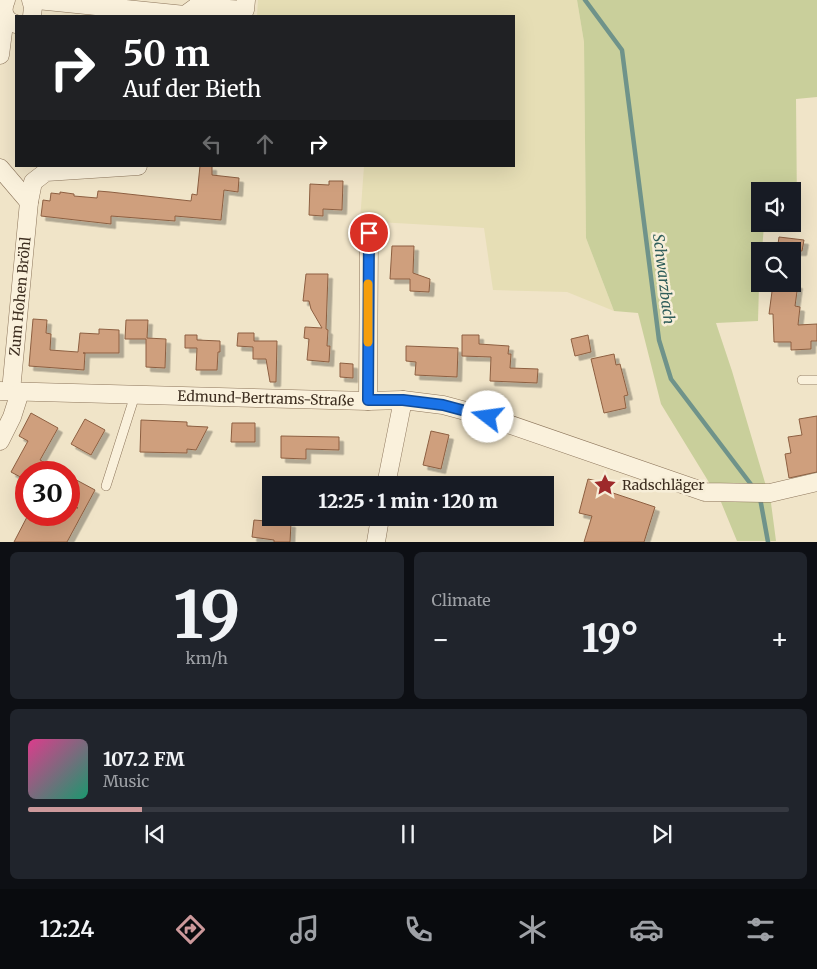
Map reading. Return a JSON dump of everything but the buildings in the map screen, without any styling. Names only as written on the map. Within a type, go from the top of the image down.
[{"type":"street","points":[[30,0],[34,7],[32,15]]},
{"type":"street","points":[[37,0],[176,15]]},
{"type":"street","points":[[186,15],[196,7],[245,10],[246,0]]},
{"type":"street","points":[[0,55],[6,20]]},
{"type":"street","name":"Zum Hohen Bröhl","points":[[0,441],[12,416],[10,391],[29,202],[33,182],[46,172],[123,167]]},
{"type":"street","points":[[0,168],[29,202]]},
{"type":"street","points":[[368,400],[369,233]]},
{"type":"street","name":"Edmund-Bertrams-Straße","points":[[10,391],[403,400],[443,405],[488,417],[705,492],[770,493],[817,482]]},
{"type":"street","points":[[388,476],[403,400]]},
{"type":"street","points":[[376,542],[379,526]]},
{"type":"lane","points":[[802,380],[817,380]]},
{"type":"lane","points":[[106,486],[135,395]]},
{"type":"shaded area","points":[[258,0],[577,0],[584,42],[586,238],[614,311],[567,292],[493,290],[484,228],[360,221],[364,167],[515,167],[515,15],[257,15]]},
{"type":"green space","points":[[577,0],[817,0],[817,97],[796,99],[797,182],[751,182],[751,232],[763,232],[763,242],[751,242],[751,292],[759,292],[758,321],[716,323],[771,503],[776,541],[737,541],[721,502],[661,404],[638,313],[614,311],[586,238],[584,42]]},
{"type":"waterway","name":"Schwarzbach","points":[[585,0],[622,50],[659,340],[671,379],[753,487]]},
{"type":"waterway","name":"Schwarzbach","points":[[760,498],[768,542]]},
{"type":"slow traffic","points":[[368,284],[368,342]]},
{"type":"place","name":"Radschläger","points":[[605,485]]},
{"type":"route","points":[[369,233],[368,400],[403,400],[443,405],[488,417]]}]
